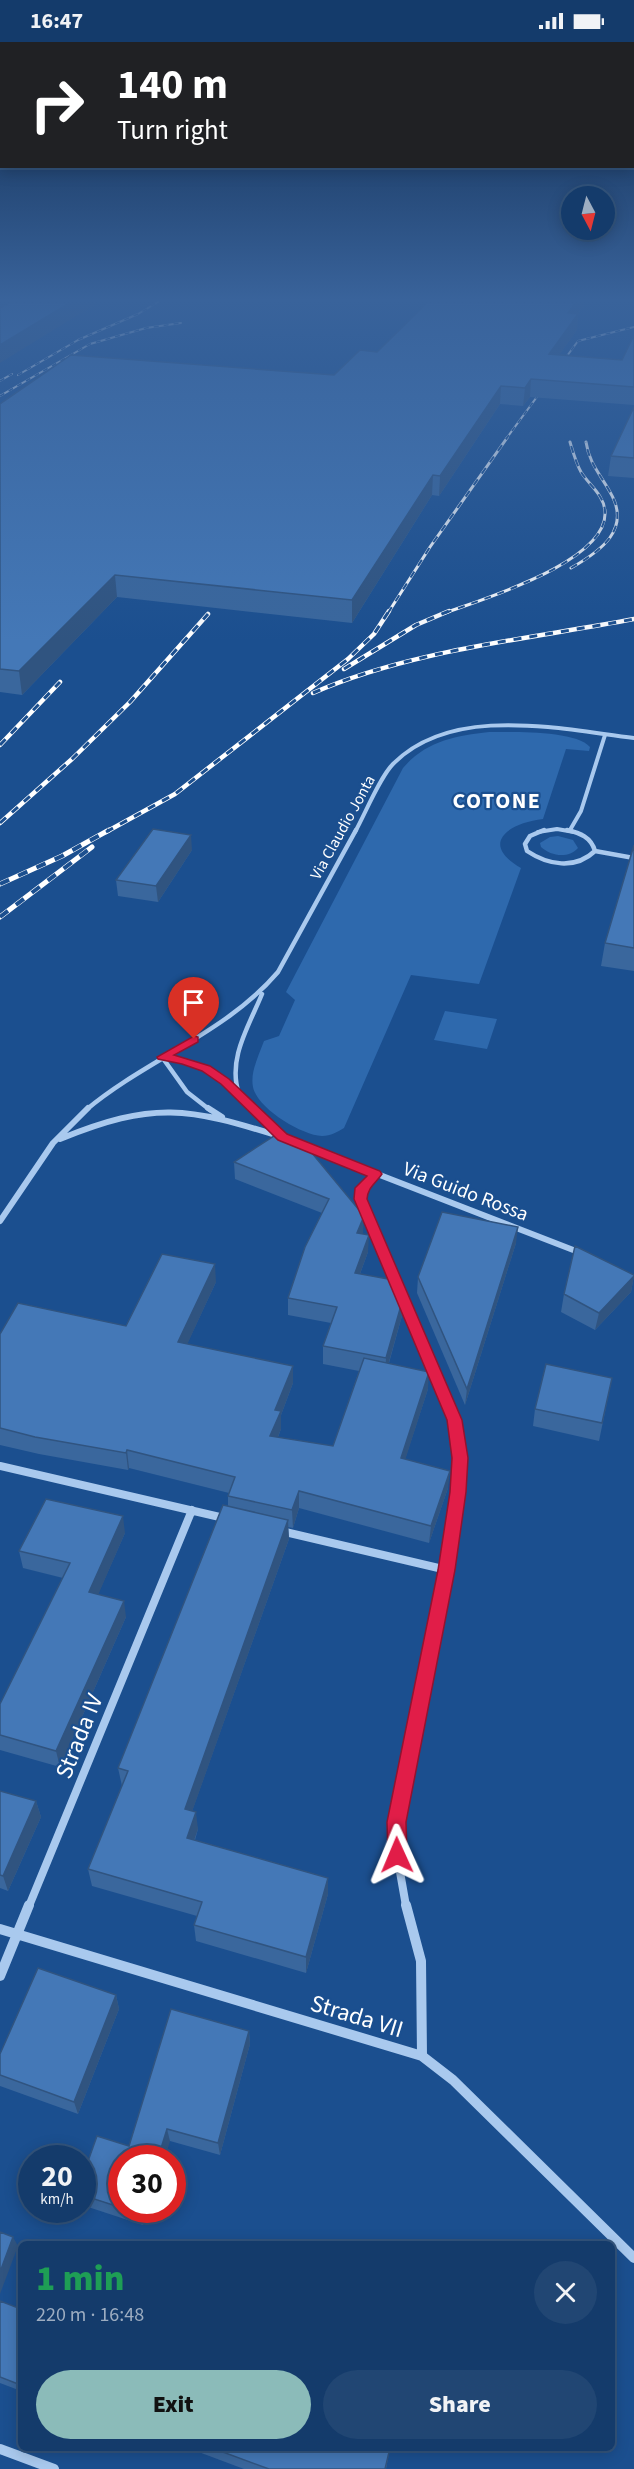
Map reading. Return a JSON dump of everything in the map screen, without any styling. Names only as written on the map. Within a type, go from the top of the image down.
[{"type":"street","name":"Via Claudio Jonta","points":[[0,1221],[37,1163],[91,1106],[162,1057],[232,1016],[264,990],[278,972],[391,766],[400,755],[412,746],[438,735],[490,726],[536,728],[634,738]]},
{"type":"street","points":[[570,830],[581,811],[605,735]]},
{"type":"street","points":[[545,830],[570,830],[590,839],[594,845],[594,851],[590,857],[570,864],[544,861],[527,851],[525,844],[527,838],[534,833],[545,830]]},
{"type":"street","points":[[594,851],[634,858]]},
{"type":"street","points":[[240,1098],[234,1079],[235,1059],[264,990]]},
{"type":"street","name":"Via Guido Rossa","points":[[162,1057],[185,1061],[206,1069],[225,1082],[282,1137]]},
{"type":"street","name":"Via Guido Rossa","points":[[162,1057],[180,1086],[203,1106],[228,1120]]},
{"type":"street","name":"Via Guido Rossa","points":[[58,1139],[128,1116],[160,1111],[183,1112],[228,1120],[282,1137],[586,1256]]},
{"type":"street","points":[[375,1174],[362,1188],[361,1199],[455,1420],[460,1458],[458,1492],[447,1570],[397,1822],[397,1855],[405,1902],[421,1961],[422,2056]]},
{"type":"street","points":[[0,1466],[227,1519]]},
{"type":"street","name":"Strada IV","points":[[0,1976],[192,1510]]},
{"type":"street","points":[[273,1529],[447,1570]]},
{"type":"street","name":"Strada VII","points":[[0,1929],[422,2056],[453,2080],[634,2258]]},
{"type":"street","points":[[0,2449],[54,2469]]},
{"type":"shaded area","points":[[489,732],[558,735],[583,741],[590,747],[589,751],[566,749],[543,819],[519,825],[503,836],[500,843],[502,851],[508,859],[521,868],[479,984],[411,975],[344,1128],[331,1135],[322,1136],[292,1126],[263,1103],[256,1095],[252,1081],[255,1064],[264,1041],[279,1036],[295,1000],[286,992],[403,768],[421,752],[442,741]]},
{"type":"shaded area","points":[[558,836],[573,840],[578,848],[569,854],[559,855],[541,847],[540,843],[550,837]]},
{"type":"shaded area","points":[[445,1011],[497,1019],[487,1049],[434,1040]]},
{"type":"building","points":[[0,415],[481,415],[440,476],[433,475],[352,600],[115,575],[19,671],[0,669]]},
{"type":"building","points":[[630,415],[634,415],[634,458],[611,456]]},
{"type":"building","points":[[153,829],[191,835],[156,886],[116,880]]},
{"type":"building","points":[[634,845],[634,948],[605,943]]},
{"type":"building","points":[[280,1132],[302,1141],[364,1216],[357,1233],[369,1235],[355,1273],[399,1281],[404,1295],[386,1358],[323,1346],[337,1307],[288,1298],[305,1247],[329,1199],[234,1162]]},
{"type":"building","points":[[442,1212],[518,1227],[467,1389],[418,1277]]},
{"type":"building","points":[[575,1246],[634,1275],[599,1313],[564,1294]]},
{"type":"building","points":[[162,1254],[215,1264],[178,1342],[293,1366],[275,1410],[281,1411],[270,1436],[333,1446],[364,1358],[429,1372],[401,1458],[450,1471],[431,1526],[299,1491],[292,1510],[228,1496],[235,1477],[127,1450],[126,1453],[35,1437],[0,1428],[0,1334],[18,1303],[126,1326]]},
{"type":"building","points":[[546,1364],[612,1378],[602,1423],[535,1409]]},
{"type":"building","points":[[46,1499],[123,1516],[89,1592],[124,1601],[56,1751],[0,1735],[0,1704],[70,1563],[19,1551]]},
{"type":"building","points":[[223,1505],[288,1520],[185,1809],[196,1812],[187,1838],[328,1878],[306,1957],[194,1925],[202,1902],[88,1869],[128,1771],[118,1768]]},
{"type":"building","points":[[0,1791],[36,1801],[3,1876],[0,1875]]},
{"type":"building","points":[[38,1968],[116,1995],[74,2102],[0,2075],[0,2054]]},
{"type":"building","points":[[171,2009],[249,2031],[218,2143],[167,2129],[162,2145],[129,2145]]},
{"type":"building","points":[[97,2136],[126,2145],[108,2145],[108,2203],[96,2200],[96,2145],[94,2145]]},
{"type":"building","points":[[0,2232],[13,2237],[0,2272]]},
{"type":"building","points":[[0,2301],[18,2308],[18,2384],[0,2377]]},
{"type":"building","points":[[220,2451],[389,2451],[385,2469],[269,2469]]},
{"type":"railway","points":[[506,439],[523,415]]},
{"type":"railway","points":[[388,613],[430,547],[507,438]]},
{"type":"railway","points":[[445,613],[540,576],[566,562],[587,546],[601,529],[604,505],[581,472],[570,442]]},
{"type":"railway","points":[[571,568],[593,554],[610,538],[617,517],[616,505],[592,462],[586,442]]},
{"type":"railway","points":[[106,832],[175,794],[348,659],[374,634],[389,611]]},
{"type":"railway","points":[[344,669],[416,625],[449,611]]},
{"type":"railway","points":[[0,823],[72,759],[130,702],[208,614]]},
{"type":"railway","points":[[313,693],[351,678],[430,656],[634,619]]},
{"type":"railway","points":[[0,745],[60,682]]},
{"type":"railway","points":[[0,884],[62,856],[109,830]]},
{"type":"railway","points":[[0,917],[92,847]]},
{"type":"district","name":"COTONE","points":[[497,800]]},
{"type":"route","points":[[194,1039],[162,1057],[185,1061],[206,1069],[225,1082],[282,1137],[375,1174],[362,1188],[361,1199],[455,1420],[460,1458],[458,1492],[447,1570],[397,1822],[397,1855]]}]
